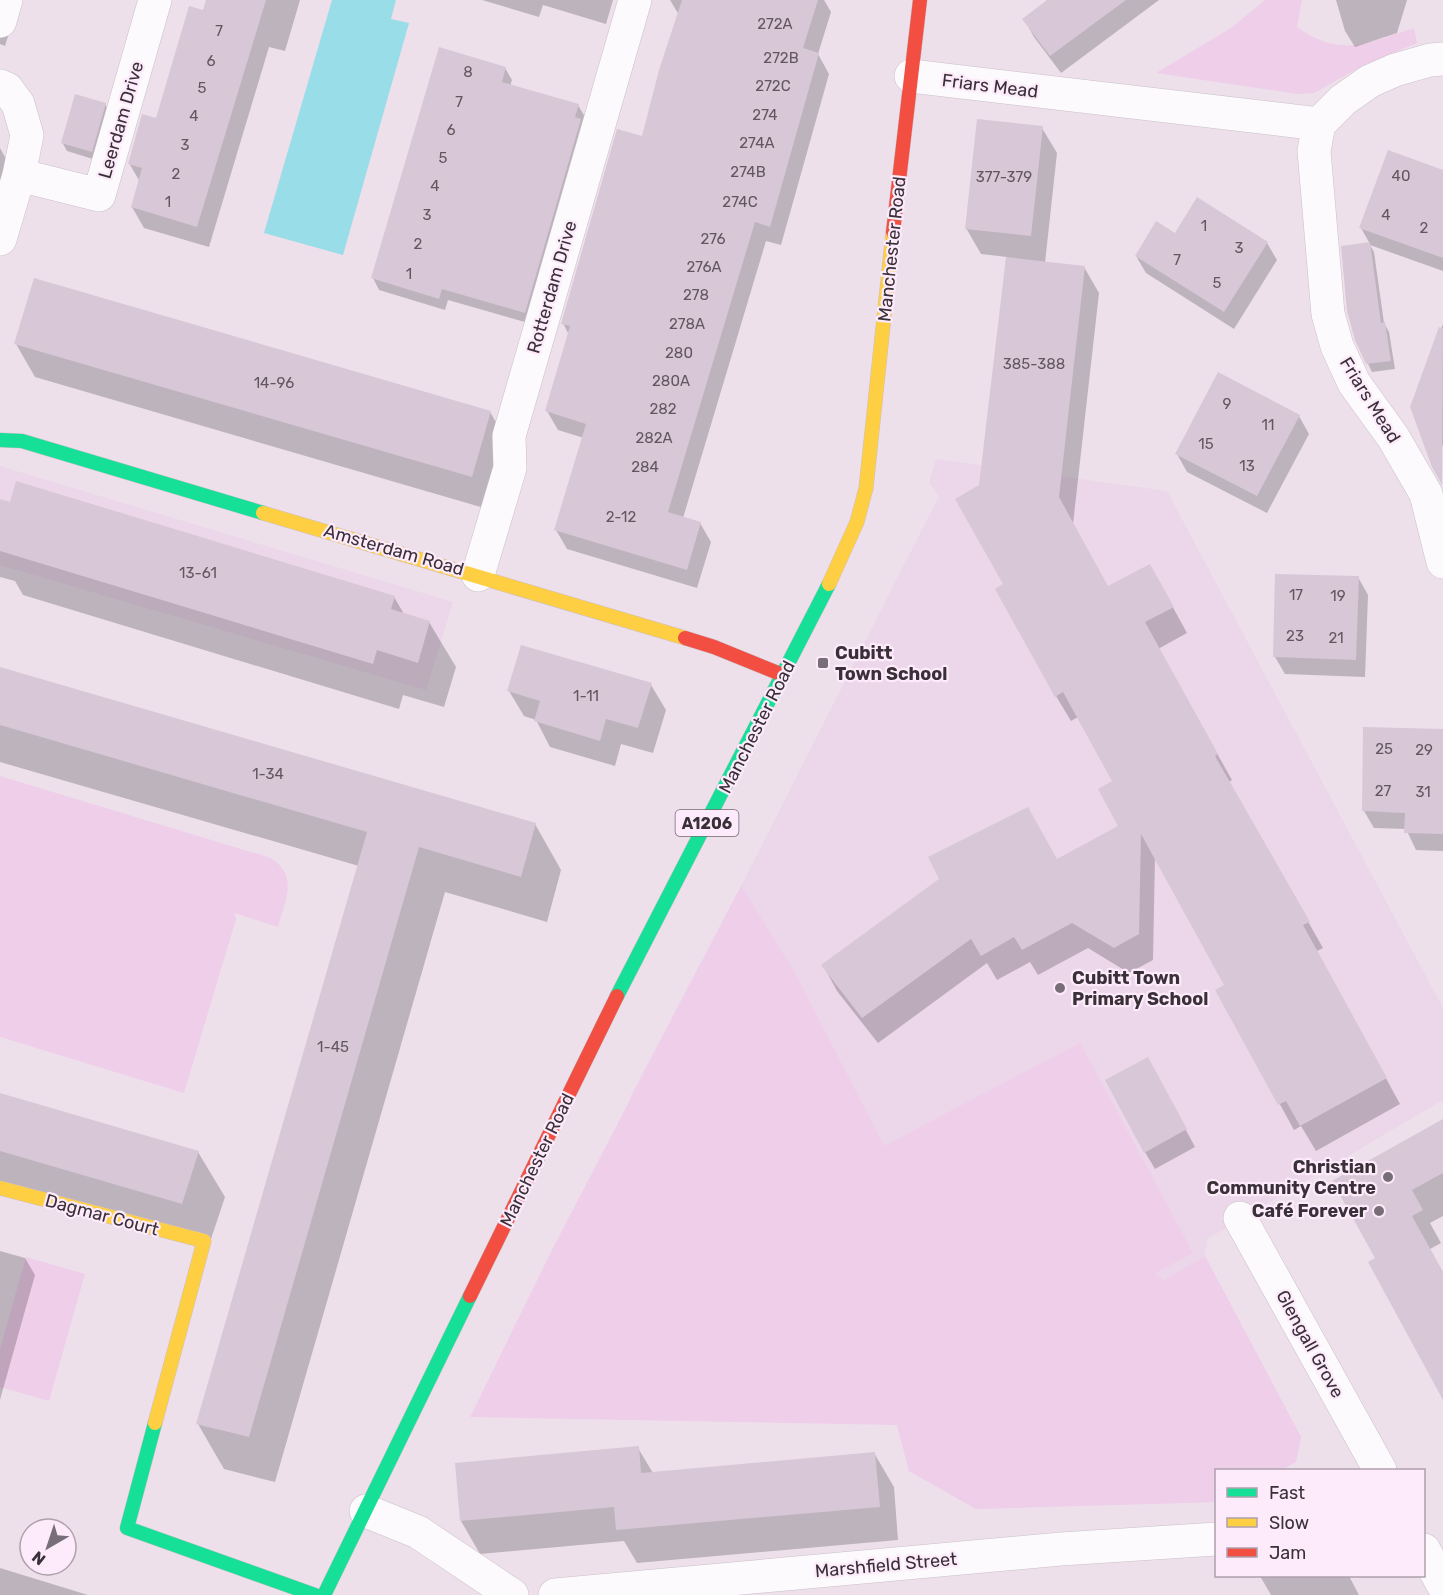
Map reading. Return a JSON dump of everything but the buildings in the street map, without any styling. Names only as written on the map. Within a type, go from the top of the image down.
[{"type":"main road","name":"Manchester Road","points":[[324,1595],[630,971],[841,561],[857,522],[866,488],[920,0]]},
{"type":"main road","name":"Amsterdam Road","points":[[0,440],[22,441],[478,575],[714,647],[783,675]]},
{"type":"main road","name":"Dagmar Court","points":[[0,1188],[204,1241],[127,1528],[315,1595]]},
{"type":"street","points":[[0,21],[6,0]]},
{"type":"street","name":"Leerdam Drive","points":[[19,176],[99,195],[155,0]]},
{"type":"street","name":"Rotterdam Drive","points":[[478,575],[510,468],[509,436],[634,0]]},
{"type":"street","points":[[1319,124],[1343,100],[1370,81],[1395,70],[1430,60],[1443,59]]},
{"type":"street","name":"Friars Mead","points":[[911,76],[1319,124],[1314,152],[1328,314],[1337,346],[1354,383],[1393,437],[1426,494],[1443,562]]},
{"type":"street","points":[[0,86],[7,89],[18,104],[27,135],[19,176],[0,238]]},
{"type":"street","name":"Glengall Grove","points":[[1240,1218],[1370,1467]]},
{"type":"street","points":[[366,1511],[418,1532],[512,1595]]},
{"type":"street","name":"Marshfield Street","points":[[555,1595],[1061,1549],[1215,1539]]},
{"type":"street","points":[[1425,1552],[1443,1586]]},
{"type":"shaded area","points":[[1265,0],[1302,0],[1297,27],[1328,43],[1355,45],[1368,43],[1414,28],[1417,43],[1364,65],[1314,93],[1298,94],[1156,73],[1231,28]]},
{"type":"shaded area","name":"Cubitt Town Primary School","points":[[936,459],[1167,491],[1443,1008],[1443,1100],[1207,1239],[1205,1256],[1301,1437],[1296,1462],[1283,1469],[1215,1469],[1215,1502],[976,1509],[909,1471],[897,1425],[630,1097],[741,886],[939,496],[929,483]]},
{"type":"shaded area","points":[[0,466],[453,602],[426,690],[0,565]]},
{"type":"shaded area","points":[[0,776],[271,858],[280,865],[285,873],[288,890],[278,927],[234,913],[236,919],[184,1093],[0,1037]]},
{"type":"shaded area","points":[[741,886],[795,973],[884,1146],[1080,1043],[1193,1253],[1155,1273],[1163,1281],[1205,1256],[1301,1437],[1296,1462],[1283,1469],[1215,1469],[1215,1502],[976,1509],[909,1471],[897,1425],[470,1417],[552,1250]]},
{"type":"shaded area","points":[[26,1257],[85,1274],[49,1401],[0,1387],[0,1349]]},
{"type":"water","points":[[332,0],[396,0],[391,19],[409,23],[343,255],[264,233]]},
{"type":"traffic: fast","points":[[0,440],[22,441],[263,513]]},
{"type":"traffic: fast","points":[[617,996],[829,584]]},
{"type":"traffic: fast","points":[[324,1595],[470,1296]]},
{"type":"traffic: fast","points":[[155,1423],[127,1528],[315,1595]]},
{"type":"traffic: slow","points":[[829,584],[857,522],[866,488],[893,232]]},
{"type":"traffic: slow","points":[[263,513],[685,638]]},
{"type":"traffic: slow","points":[[0,1188],[204,1241],[155,1423]]},
{"type":"traffic: jam","points":[[893,232],[920,0]]},
{"type":"traffic: jam","points":[[685,638],[714,647],[783,675]]},
{"type":"traffic: jam","points":[[470,1296],[617,996]]},
{"type":"place","name":"Cubitt Town School","points":[[823,663]]},
{"type":"place","name":"Cubitt Town Primary School","points":[[1060,988]]},
{"type":"place","name":"Christian Community Centre","points":[[1388,1177]]},
{"type":"place","name":"Café Forever","points":[[1379,1211]]}]
